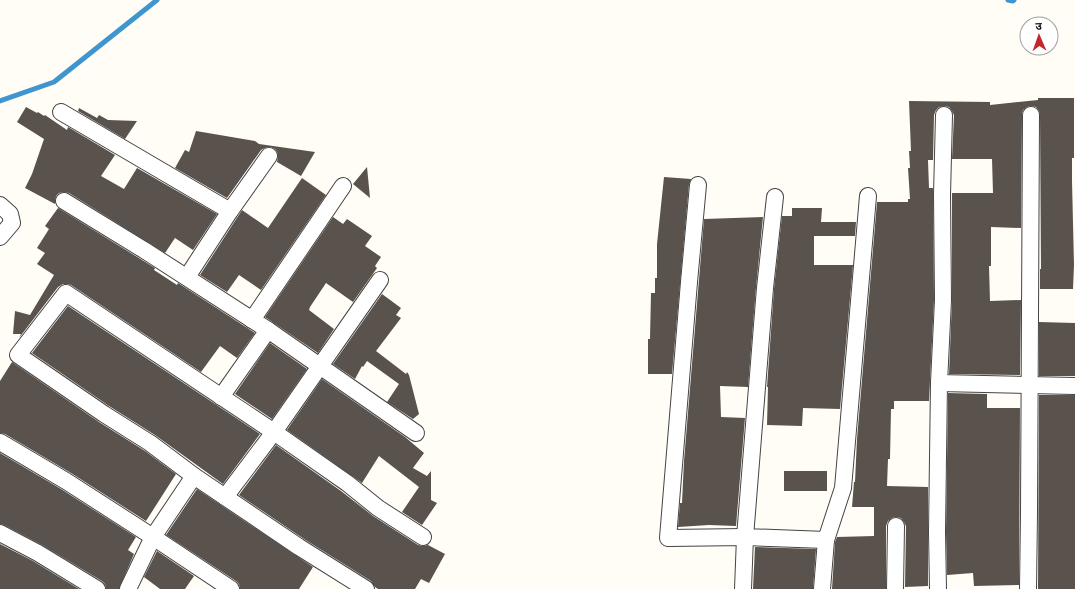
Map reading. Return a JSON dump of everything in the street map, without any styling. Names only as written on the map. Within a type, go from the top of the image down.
[{"type":"street","points":[[61,112],[230,211]]},
{"type":"street","points":[[938,589],[937,532],[939,384],[943,300],[942,195],[944,115]]},
{"type":"street","points":[[1028,589],[1032,115]]},
{"type":"street","points":[[187,277],[230,211],[269,156]]},
{"type":"street","points":[[698,185],[668,538],[826,540]]},
{"type":"street","points":[[252,320],[343,186]]},
{"type":"street","points":[[822,589],[826,540],[843,488],[868,196]]},
{"type":"street","points":[[743,589],[745,538],[765,288],[775,197]]},
{"type":"street","points":[[64,201],[187,277],[268,330],[416,433]]},
{"type":"street","points":[[0,205],[10,214],[12,223],[0,237]]},
{"type":"street","points":[[226,497],[274,432],[380,280]]},
{"type":"street","points":[[366,589],[194,476],[150,443],[104,414],[18,355],[66,293],[274,432],[347,483],[378,508],[423,537]]},
{"type":"street","points":[[221,397],[268,330]]},
{"type":"street","points":[[939,384],[1075,386]]},
{"type":"street","points":[[0,442],[66,481],[231,589]]},
{"type":"street","points":[[128,589],[153,537],[194,476]]},
{"type":"street","points":[[895,589],[896,526]]},
{"type":"street","points":[[0,533],[38,553],[98,589]]},
{"type":"building","points":[[1038,98],[1074,98],[1074,158],[1072,158],[1073,289],[1040,289],[1040,115],[1036,107],[1031,106],[1023,110],[1022,115],[1021,228],[991,227],[991,266],[989,266],[990,301],[1021,300],[1020,375],[949,374],[952,300],[952,193],[993,193],[992,159],[952,159],[954,115],[949,107],[939,107],[934,115],[933,160],[928,160],[929,188],[933,188],[934,300],[929,401],[894,401],[894,409],[891,409],[890,459],[888,459],[887,486],[928,487],[928,586],[905,587],[906,526],[901,518],[896,517],[888,521],[886,526],[886,589],[832,589],[835,542],[837,537],[874,536],[874,507],[852,507],[857,439],[877,202],[908,202],[908,199],[910,199],[908,168],[910,168],[909,151],[911,151],[909,101],[990,102],[990,105],[1038,100]]},
{"type":"building","points":[[26,107],[44,116],[45,115],[67,130],[68,127],[115,155],[101,176],[124,189],[137,168],[217,214],[193,250],[175,238],[165,253],[69,193],[59,193],[56,196],[55,204],[25,188],[32,174],[44,139],[17,122]]},
{"type":"building","points":[[79,108],[97,118],[99,115],[108,120],[137,121],[125,139],[78,111]]},
{"type":"building","points":[[196,131],[255,141],[259,144],[315,152],[301,176],[277,162],[278,156],[275,149],[270,147],[261,150],[227,198],[175,168],[185,150],[189,152]]},
{"type":"building","points":[[367,167],[370,198],[353,184]]},
{"type":"building","points":[[664,177],[691,179],[689,184],[672,374],[648,374],[648,339],[650,339],[651,293],[655,293],[655,278],[657,278],[657,244]]},
{"type":"building","points":[[302,178],[326,195],[261,290],[239,275],[227,292],[200,275],[242,210],[268,228]]},
{"type":"building","points":[[58,208],[155,268],[154,270],[177,285],[178,283],[255,333],[237,358],[220,346],[201,372],[71,285],[67,284],[63,284],[58,287],[19,338],[21,334],[13,334],[15,311],[30,315],[54,275],[37,264],[45,253],[37,248],[49,229],[45,226]]},
{"type":"building","points":[[792,208],[822,208],[821,222],[856,222],[855,236],[814,236],[814,265],[853,265],[840,409],[803,408],[802,426],[767,425],[767,387],[774,289],[782,216],[792,216]]},
{"type":"building","points":[[333,217],[343,224],[347,219],[372,236],[365,246],[381,257],[375,266],[377,268],[353,302],[326,283],[310,307],[309,310],[334,329],[318,353],[265,317]]},
{"type":"building","points":[[763,217],[748,387],[720,386],[721,417],[745,418],[736,526],[709,525],[678,527],[680,503],[682,503],[684,461],[704,219]]},
{"type":"building","points":[[382,294],[401,308],[396,315],[401,318],[376,351],[406,374],[407,372],[409,375],[419,414],[413,419],[387,402],[399,384],[367,361],[363,367],[362,366],[355,379],[333,364]]},
{"type":"building","points":[[68,306],[260,434],[223,484],[155,435],[109,406],[32,353]]},
{"type":"building","points":[[1039,322],[1075,323],[1075,376],[1039,376]]},
{"type":"building","points":[[270,343],[307,369],[272,419],[235,394]]},
{"type":"building","points":[[12,362],[99,422],[145,451],[176,474],[146,521],[71,473],[5,434],[0,433],[0,381]]},
{"type":"building","points":[[322,379],[405,437],[424,453],[413,468],[427,476],[431,471],[431,500],[437,503],[422,525],[402,512],[419,487],[379,456],[362,483],[287,430]]},
{"type":"building","points":[[948,393],[987,394],[987,408],[1020,408],[1019,585],[974,586],[973,573],[947,575],[946,532]]},
{"type":"building","points":[[1039,395],[1075,395],[1075,589],[1038,589]]},
{"type":"building","points":[[276,445],[341,491],[373,516],[418,545],[428,545],[445,554],[429,583],[421,579],[415,589],[378,589],[371,581],[304,539],[239,495]]},
{"type":"building","points":[[0,453],[61,489],[136,537],[128,550],[134,554],[119,589],[106,589],[105,584],[102,581],[42,545],[0,524]]},
{"type":"building","points":[[784,471],[827,471],[827,491],[784,491]]},
{"type":"building","points":[[197,489],[313,567],[299,589],[240,589],[239,584],[236,581],[166,535]]},
{"type":"building","points":[[0,544],[33,561],[79,589],[0,589]]},
{"type":"building","points":[[755,547],[816,549],[813,589],[753,589]]},
{"type":"building","points":[[157,551],[194,576],[185,589],[160,589],[144,577]]},
{"type":"waterway","points":[[0,101],[54,82],[157,0]]},
{"type":"waterway","points":[[1008,0],[1014,0]]}]
